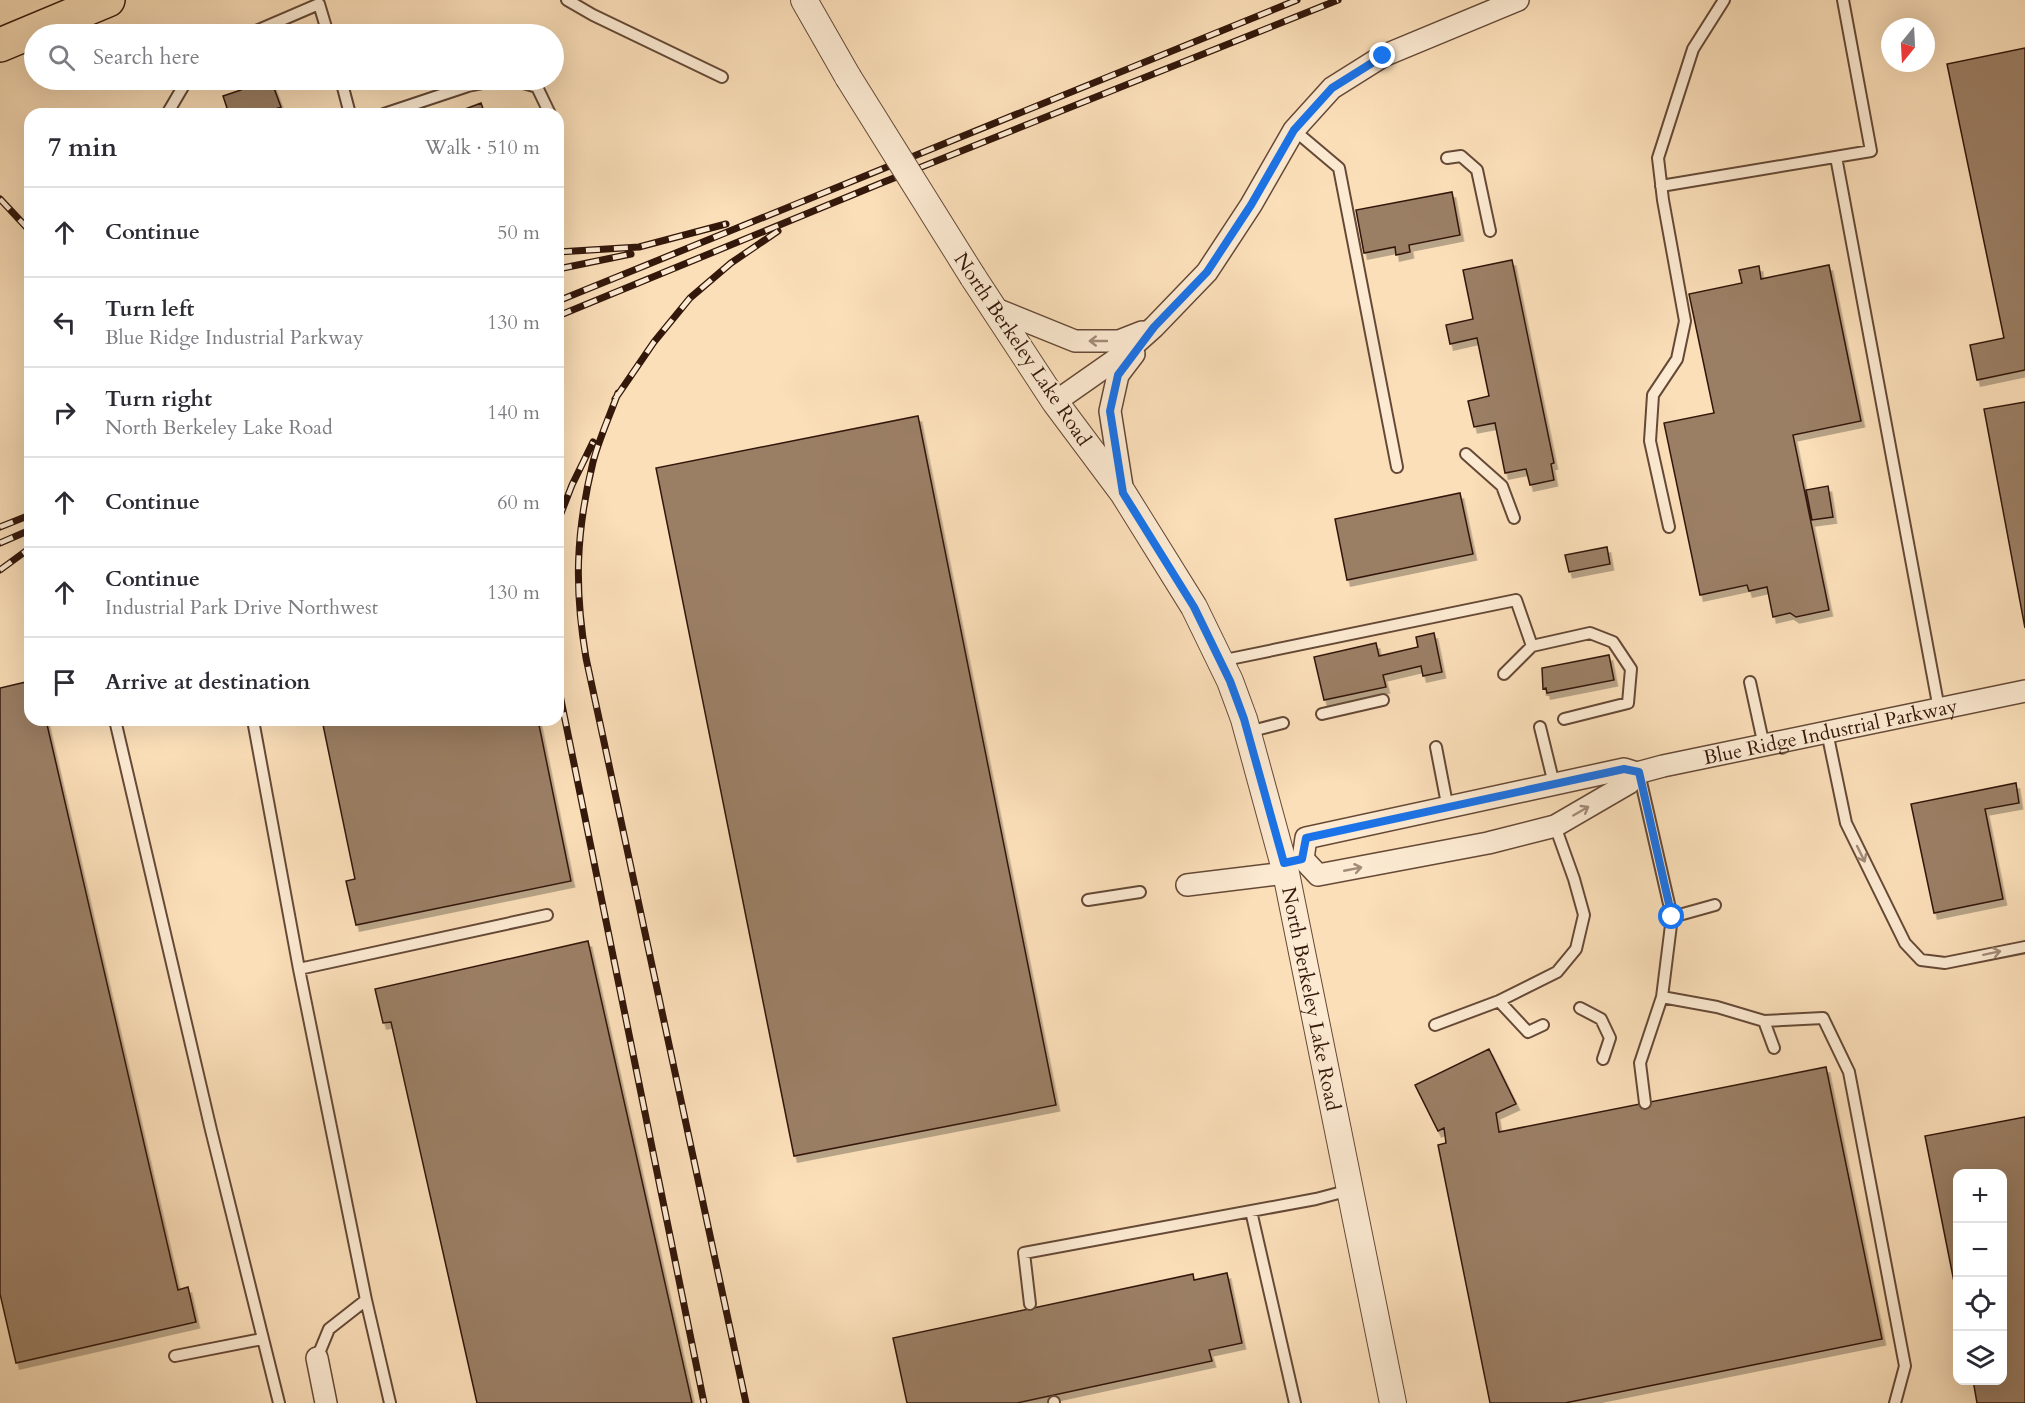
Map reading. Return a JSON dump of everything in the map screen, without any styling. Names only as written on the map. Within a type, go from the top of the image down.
[{"type":"main road","points":[[50,24],[108,0]]},
{"type":"main road","points":[[0,45],[24,35]]},
{"type":"street","name":"North Berkeley Lake Road","points":[[804,0],[848,77],[991,308],[1055,402],[1123,493],[1194,607],[1230,681],[1291,865],[1350,1189],[1393,1403]]},
{"type":"street","points":[[1055,402],[1125,353],[1154,327],[1207,272],[1251,205],[1294,130],[1332,88],[1383,56],[1518,0]]},
{"type":"street","points":[[991,308],[1075,341],[1119,341],[1154,327]]},
{"type":"street","points":[[1123,493],[1110,411],[1118,375],[1154,327]]},
{"type":"street","name":"Blue Ridge Industrial Parkway","points":[[1638,773],[1629,783],[1555,826],[1488,843],[1318,875],[1291,865],[1306,838],[1624,769],[1638,773],[2025,691]]},
{"type":"street","points":[[1187,885],[1291,865]]},
{"type":"street","points":[[317,1358],[326,1403]]},
{"type":"lane","points":[[567,0],[593,15],[722,77]]},
{"type":"lane","points":[[1670,527],[1650,441],[1653,394],[1677,359],[1685,321],[1658,158],[1693,49],[1724,0]]},
{"type":"lane","points":[[1661,186],[1871,151],[1843,0]]},
{"type":"lane","points":[[271,24],[321,1],[326,24]]},
{"type":"lane","points":[[171,108],[181,90]]},
{"type":"lane","points":[[344,90],[348,108]]},
{"type":"lane","points":[[402,108],[456,90]]},
{"type":"lane","points":[[538,90],[547,108]]},
{"type":"lane","points":[[1294,130],[1339,168],[1397,467]]},
{"type":"lane","points":[[1447,159],[1461,156],[1478,170],[1490,231]]},
{"type":"lane","points":[[1836,157],[1940,709]]},
{"type":"lane","points":[[1466,454],[1502,486],[1514,518]]},
{"type":"lane","points":[[1220,661],[1516,600],[1532,646]]},
{"type":"lane","points":[[1504,674],[1532,646],[1590,633],[1613,642],[1631,669],[1628,703],[1564,719]]},
{"type":"lane","points":[[1750,682],[1764,746]]},
{"type":"lane","points":[[1322,714],[1383,700]]},
{"type":"lane","points":[[1248,732],[1283,723]]},
{"type":"lane","points":[[116,726],[279,1403]]},
{"type":"lane","points":[[254,726],[299,969],[366,1300],[390,1403]]},
{"type":"lane","points":[[1540,727],[1554,784]]},
{"type":"lane","points":[[1827,732],[1846,823],[1905,943],[1921,960],[1945,963],[2025,947]]},
{"type":"lane","points":[[1436,747],[1448,809]]},
{"type":"lane","points":[[1638,773],[1672,917],[1662,997],[1640,1063],[1644,1104]]},
{"type":"lane","points":[[1435,1025],[1499,1001],[1557,972],[1575,949],[1584,915],[1555,826]]},
{"type":"lane","points":[[1088,900],[1140,892]]},
{"type":"lane","points":[[1672,917],[1715,905]]},
{"type":"lane","points":[[299,969],[547,915]]},
{"type":"lane","points":[[1662,997],[1717,1007],[1764,1021],[1823,1018],[1849,1072],[1905,1366],[1895,1403]]},
{"type":"lane","points":[[1499,1001],[1528,1032],[1543,1025]]},
{"type":"lane","points":[[1580,1008],[1601,1019],[1610,1038],[1603,1059]]},
{"type":"lane","points":[[1764,1021],[1774,1048]]},
{"type":"lane","points":[[1030,1304],[1024,1253],[1316,1199],[1350,1189]]},
{"type":"lane","points":[[1251,1211],[1295,1403]]},
{"type":"lane","points":[[317,1358],[329,1329],[366,1300]]},
{"type":"lane","points":[[175,1356],[262,1339]]},
{"type":"building","points":[[2025,48],[2025,370],[1977,380],[1970,345],[2004,338],[1947,64]]},
{"type":"building","points":[[241,90],[275,90],[281,107],[227,108],[223,96]]},
{"type":"building","points":[[481,103],[483,108],[468,108]]},
{"type":"building","points":[[1452,192],[1460,235],[1409,245],[1410,252],[1396,255],[1395,247],[1364,253],[1356,210]]},
{"type":"building","points":[[1512,260],[1554,463],[1551,464],[1554,480],[1530,485],[1526,469],[1505,473],[1495,423],[1474,427],[1468,401],[1489,396],[1477,338],[1450,344],[1446,325],[1473,319],[1463,270]]},
{"type":"building","points":[[1829,265],[1861,421],[1793,435],[1829,610],[1796,617],[1790,613],[1773,617],[1767,587],[1749,591],[1747,585],[1700,595],[1664,423],[1714,413],[1689,294],[1742,283],[1739,270],[1759,266],[1761,279]]},
{"type":"building","points":[[2025,402],[2025,628],[1984,409]]},
{"type":"building","points":[[918,416],[1056,1105],[794,1156],[656,468]]},
{"type":"building","points":[[1828,486],[1833,517],[1812,520],[1806,490]]},
{"type":"building","points":[[1460,493],[1473,554],[1347,580],[1335,519]]},
{"type":"building","points":[[1607,547],[1610,564],[1569,572],[1565,555]]},
{"type":"building","points":[[1434,633],[1442,672],[1423,676],[1421,666],[1383,675],[1386,687],[1324,700],[1314,657],[1376,643],[1379,656],[1418,647],[1416,637]]},
{"type":"building","points":[[1609,655],[1614,680],[1547,693],[1546,688],[1543,689],[1542,668]]},
{"type":"building","points":[[24,682],[24,726],[47,726],[178,1290],[188,1287],[196,1322],[16,1363],[0,1294],[0,688]]},
{"type":"building","points":[[323,726],[539,726],[571,881],[356,925],[346,881],[355,879]]},
{"type":"building","points":[[2016,783],[2019,803],[1985,809],[2003,899],[1934,913],[1911,804]]},
{"type":"building","points":[[588,941],[692,1403],[477,1403],[391,1022],[383,1023],[375,989]]},
{"type":"building","points":[[1489,1049],[1516,1104],[1496,1113],[1499,1132],[1826,1067],[1882,1339],[1565,1403],[1490,1403],[1438,1145],[1446,1143],[1444,1128],[1438,1131],[1415,1085]]},
{"type":"building","points":[[2025,1117],[2025,1403],[1977,1403],[1974,1385],[2007,1385],[2007,1169],[1953,1169],[1953,1277],[1925,1136]]},
{"type":"building","points":[[1227,1273],[1242,1343],[1209,1350],[1212,1361],[1017,1403],[907,1403],[893,1338],[1193,1274],[1194,1280]]},
{"type":"railway","points":[[564,299],[1297,0]]},
{"type":"railway","points":[[564,314],[1338,0]]},
{"type":"railway","points":[[0,199],[24,225]]},
{"type":"railway","points":[[564,252],[639,247],[726,224]]},
{"type":"railway","points":[[615,399],[654,342],[690,298],[731,263],[778,231]]},
{"type":"railway","points":[[564,268],[631,254]]},
{"type":"railway","points":[[618,393],[595,453],[583,512],[578,583],[582,632],[746,1403]]},
{"type":"railway","points":[[564,506],[593,442]]},
{"type":"railway","points":[[0,527],[24,517]]},
{"type":"railway","points":[[0,543],[24,533]]},
{"type":"railway","points":[[0,570],[24,552]]},
{"type":"railway","points":[[564,715],[704,1403]]},
{"type":"route","points":[[1383,56],[1332,88],[1294,130],[1251,205],[1207,272],[1154,327],[1118,375],[1110,411],[1123,493],[1194,607],[1230,681],[1244,719],[1284,863],[1302,859],[1306,838],[1624,769],[1639,772],[1672,917]]}]
